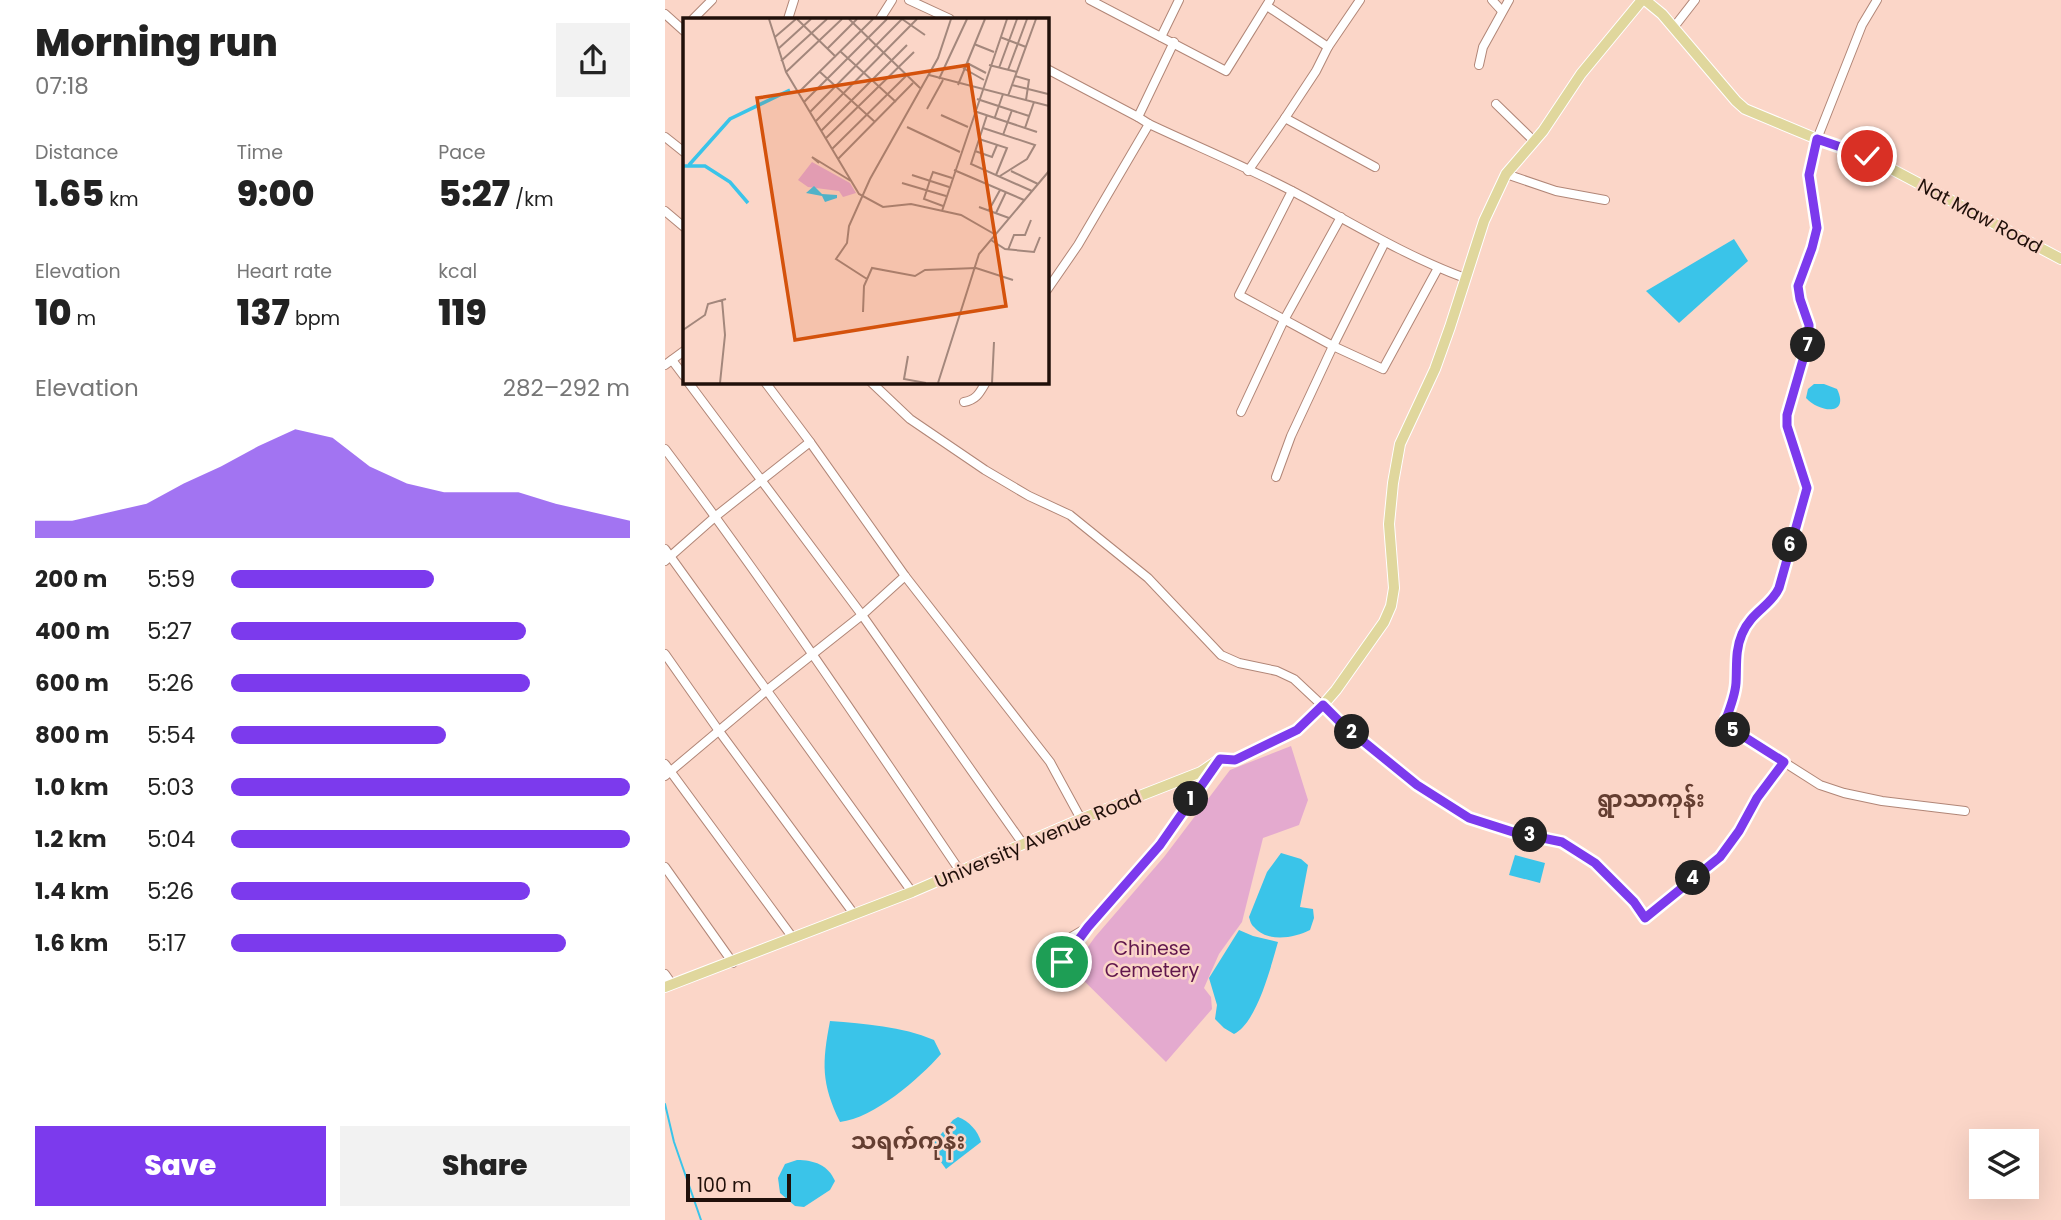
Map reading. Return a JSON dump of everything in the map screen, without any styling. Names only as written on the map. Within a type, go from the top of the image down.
[{"type":"main road","name":"Nat Maw Road","points":[[1644,0],[1662,14],[1745,109],[1817,139],[1867,156],[2061,259]]},
{"type":"main road","name":"University Avenue Road","points":[[667,982],[733,963],[912,892],[1081,819],[1201,772],[1220,759],[1235,760],[1297,730],[1323,705],[1336,691],[1384,622],[1391,606],[1394,588],[1389,524],[1399,444],[1435,369],[1484,221],[1506,174],[1534,141],[1581,74],[1644,0]]},
{"type":"main road","name":"Nat Maw Road","points":[[1655,0],[1662,14]]},
{"type":"street","points":[[694,18],[712,0]]},
{"type":"street","points":[[788,18],[794,0]]},
{"type":"street","points":[[881,18],[892,0]]},
{"type":"street","points":[[909,0],[948,18]]},
{"type":"street","points":[[932,9],[937,0]]},
{"type":"street","points":[[1161,37],[1179,0]]},
{"type":"street","points":[[1248,171],[1360,0]]},
{"type":"street","points":[[1492,0],[1502,11]]},
{"type":"street","points":[[1479,65],[1483,47],[1509,0]]},
{"type":"street","points":[[1674,27],[1695,0]]},
{"type":"street","points":[[1877,0],[1862,25],[1817,139],[1809,175],[1817,228],[1798,286],[1809,325],[1809,339],[1787,415],[1787,426],[1807,488],[1775,598],[1751,618],[1742,634],[1736,655],[1736,684],[1724,724],[1820,785],[1882,801],[1965,811]]},
{"type":"street","points":[[1095,1],[1226,71],[1268,3],[1328,47]]},
{"type":"street","points":[[665,14],[683,30]]},
{"type":"street","points":[[1138,117],[1174,42]]},
{"type":"street","points":[[1048,70],[1149,124],[1293,191],[1385,242],[1465,278]]},
{"type":"street","points":[[1496,104],[1534,141]]},
{"type":"street","points":[[1285,118],[1375,167]]},
{"type":"street","points":[[1048,289],[1078,245],[1149,124]]},
{"type":"street","points":[[665,137],[683,151]]},
{"type":"street","points":[[1506,174],[1556,191],[1605,201]]},
{"type":"street","points":[[1293,191],[1239,295],[1284,320],[1383,369],[1438,268]]},
{"type":"street","points":[[665,211],[683,226]]},
{"type":"street","points":[[1241,412],[1284,320],[1341,217]]},
{"type":"street","points":[[1276,477],[1291,436],[1385,242]]},
{"type":"street","points":[[669,362],[683,375]]},
{"type":"street","points":[[689,383],[862,615],[1023,844]]},
{"type":"street","points":[[766,383],[905,576],[1050,762],[1081,819]]},
{"type":"street","points":[[872,383],[910,419],[985,470],[1029,496],[1070,515],[1149,578],[1221,655],[1240,663],[1277,671],[1294,679],[1342,724],[1417,785],[1469,818],[1513,832],[1562,842],[1595,863],[1634,902],[1645,918],[1720,857],[1739,831],[1757,798],[1784,762]]},
{"type":"street","points":[[964,401],[972,401],[985,383]]},
{"type":"street","points":[[810,442],[667,556],[912,892]]},
{"type":"street","points":[[665,449],[813,653],[960,871]]},
{"type":"street","points":[[793,938],[667,770],[719,732],[862,615],[905,576]]},
{"type":"street","points":[[665,654],[719,732],[854,914]]},
{"type":"street","points":[[1088,927],[1046,952],[1046,963],[1051,965],[1062,962],[1088,927],[1160,845],[1220,759]]},
{"type":"street","points":[[665,867],[733,963]]},
{"type":"green space","name":"Chinese Cemetery","points":[[1291,746],[1308,800],[1299,825],[1263,838],[1242,922],[1219,954],[1204,988],[1211,997],[1212,1009],[1166,1062],[1072,969],[1095,937],[1164,857],[1230,770]]},
{"type":"water","points":[[1734,239],[1748,261],[1679,323],[1646,291]]},
{"type":"water","points":[[1814,384],[1824,384],[1837,389],[1840,404],[1837,408],[1825,409],[1806,398],[1808,389]]},
{"type":"water","points":[[1281,853],[1301,859],[1308,865],[1300,907],[1313,909],[1314,918],[1310,930],[1296,935],[1274,937],[1260,932],[1252,925],[1249,917],[1267,872]]},
{"type":"water","points":[[1515,855],[1545,863],[1540,883],[1509,875]]},
{"type":"water","points":[[1239,930],[1278,942],[1256,1006],[1250,1018],[1234,1034],[1215,1019],[1217,1005],[1209,978]]},
{"type":"water","points":[[830,1021],[883,1026],[922,1035],[934,1040],[941,1054],[895,1096],[867,1113],[840,1122],[826,1084],[825,1061]]},
{"type":"water","points":[[958,1117],[973,1127],[981,1142],[946,1169],[930,1147]]},
{"type":"water","points":[[797,1160],[820,1164],[835,1181],[830,1190],[804,1207],[795,1206],[780,1193],[778,1178],[785,1164]]},
{"type":"waterway","points":[[665,1104],[674,1142],[701,1220]]},
{"type":"district","name":"ရွာသာကုန်း","points":[[1651,799]]},
{"type":"district","name":"သရက်ကုန်း","points":[[908,1141]]},
{"type":"route","points":[[1062,962],[1088,927],[1160,845],[1220,759],[1235,760],[1297,730],[1323,705],[1342,724],[1417,785],[1469,818],[1513,832],[1562,842],[1595,863],[1634,902],[1645,918],[1720,857],[1739,831],[1757,798],[1784,762],[1724,724],[1733,699],[1736,655],[1742,634],[1751,618],[1775,598],[1807,488],[1787,426],[1787,415],[1809,339],[1809,325],[1798,286],[1817,228],[1809,175],[1817,139],[1867,156]]}]
